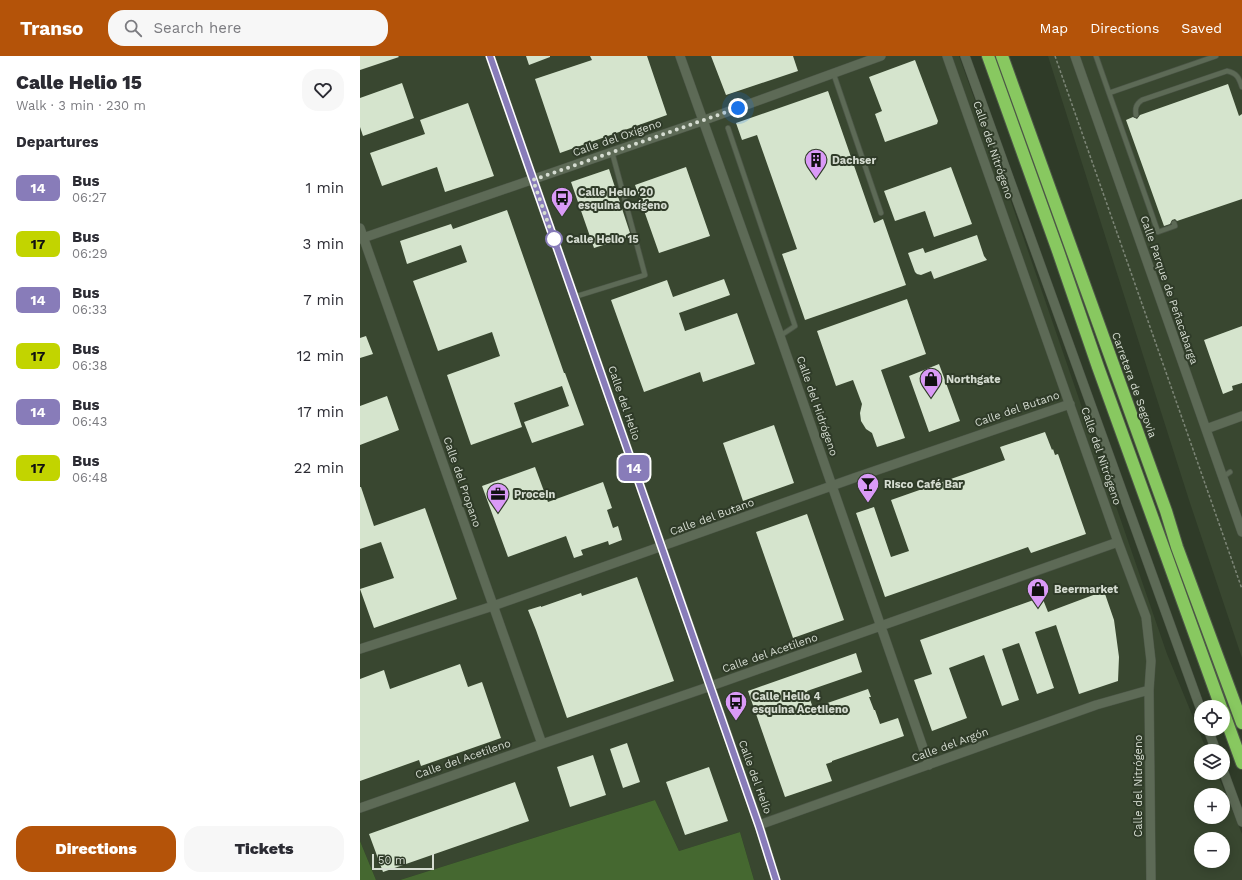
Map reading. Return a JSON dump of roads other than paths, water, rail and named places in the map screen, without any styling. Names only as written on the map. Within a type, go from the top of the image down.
[{"type":"highway","points":[[988,56],[1058,251],[1100,374],[1219,700]]},
{"type":"highway","name":"Carretera de Segovia","points":[[1002,56],[1166,511],[1177,547],[1242,723]]},
{"type":"highway","points":[[1230,730],[1242,763]]},
{"type":"street","name":"Calle del Helio","points":[[490,56],[711,686],[776,880]]},
{"type":"street","name":"Calle del Hidrógeno","points":[[680,56],[780,336],[929,765]]},
{"type":"street","name":"Calle del Oxígeno","points":[[362,239],[702,121],[833,72],[881,56]]},
{"type":"street","name":"Calle del Nitrógeno","points":[[947,56],[1118,542],[1146,617],[1151,661],[1149,690],[1150,879]]},
{"type":"street","points":[[965,56],[1197,700]]},
{"type":"street","name":"Calle Parque de Peñacabarga","points":[[1075,56],[1193,386],[1206,429],[1226,475],[1242,532]]},
{"type":"street","name":"Calle del Propano","points":[[360,228],[362,239],[542,744]]},
{"type":"street","name":"Calle del Butano","points":[[360,649],[493,606],[831,486],[1070,404]]},
{"type":"street","points":[[1206,429],[1242,416]]},
{"type":"street","name":"Calle del Acetileno","points":[[360,808],[1118,542]]},
{"type":"street","name":"Calle del Argón","points":[[759,826],[1096,705],[1149,690]]},
{"type":"street","points":[[1227,780],[1242,822]]},
{"type":"lane","points":[[1096,56],[1158,232],[1176,226],[1174,223]]},
{"type":"lane","points":[[1109,93],[1216,56]]},
{"type":"lane","points":[[1136,115],[1136,106],[1142,100],[1227,71],[1233,72],[1239,77],[1242,87]]},
{"type":"lane","points":[[833,72],[881,213]]},
{"type":"lane","points":[[728,128],[795,326],[780,336]]},
{"type":"lane","points":[[574,298],[645,275],[612,152]]},
{"type":"place","name":"Dachser","points":[[816,180]]},
{"type":"place","name":"Calle Helio 20 esquina Oxígeno","points":[[562,218]]},
{"type":"place","name":"Calle Helio 15","points":[[554,239]]},
{"type":"place","name":"Northgate","points":[[931,398]]},
{"type":"place","name":"Risco Café Bar","points":[[868,504]]},
{"type":"place","name":"Procein","points":[[498,514]]},
{"type":"place","name":"Beermarket","points":[[1038,608]]},
{"type":"place","name":"Calle Helio 4 esquina Acetileno","points":[[736,722]]}]
